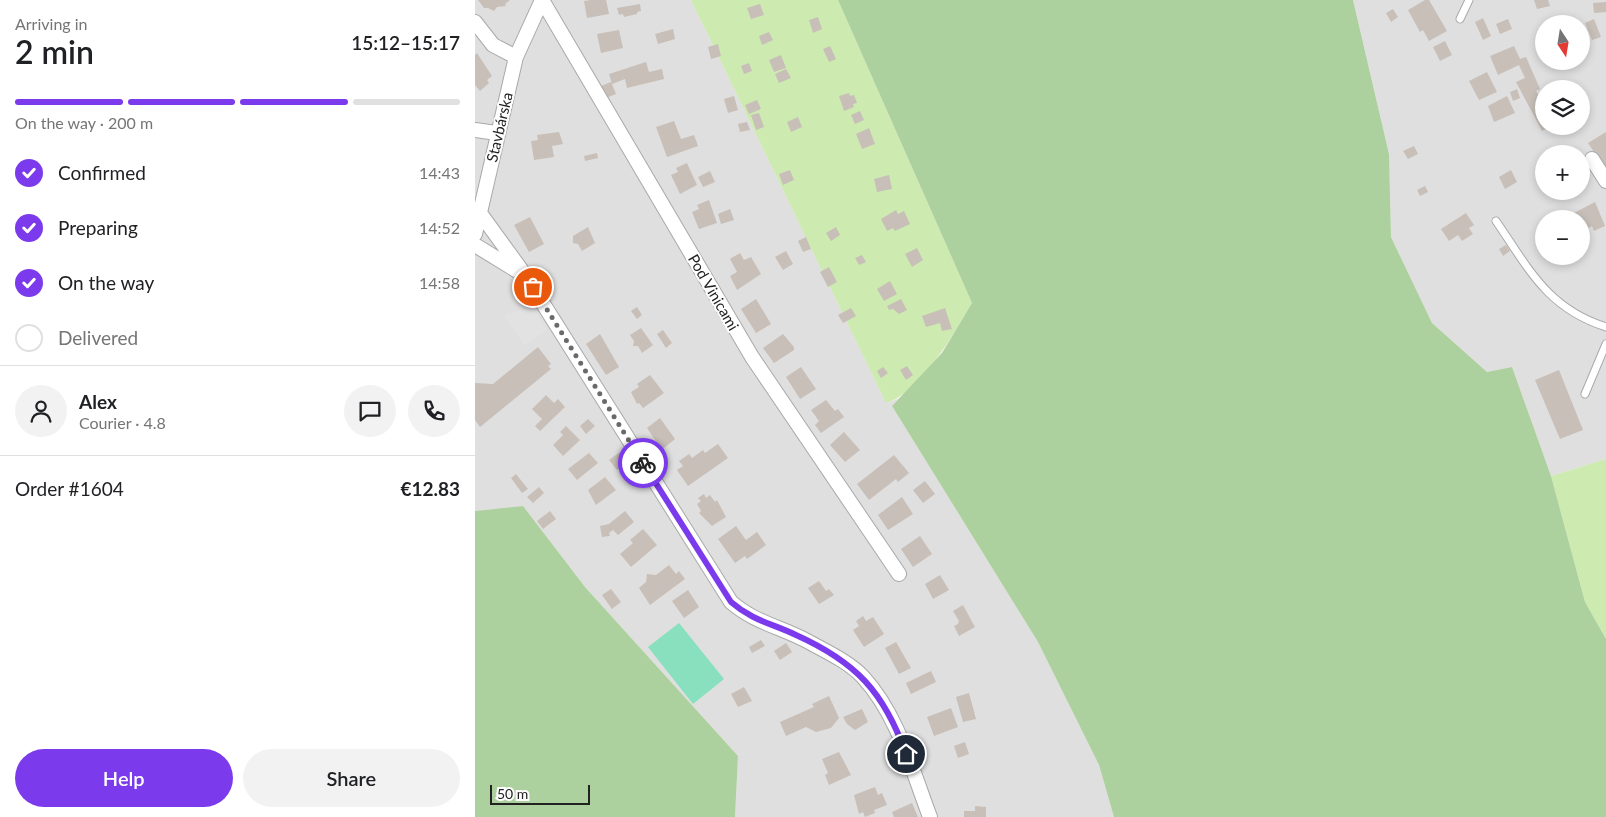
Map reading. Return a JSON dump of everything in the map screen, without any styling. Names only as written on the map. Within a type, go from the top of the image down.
[{"type":"street","name":"Stavbárska","points":[[475,234],[497,132],[516,57],[542,0]]},
{"type":"street","name":"Pod Vinicami","points":[[542,0],[752,357],[899,574]]},
{"type":"street","points":[[475,22],[493,45],[516,57]]},
{"type":"street","points":[[475,130],[497,132]]},
{"type":"street","points":[[1592,159],[1606,181]]},
{"type":"street","points":[[480,213],[525,275],[731,602],[747,616],[796,635],[835,656],[863,676],[886,708],[901,738],[930,817]]},
{"type":"street","points":[[475,245],[525,275]]},
{"type":"lane","points":[[1460,19],[1469,0]]},
{"type":"lane","points":[[1496,221],[1540,284],[1562,306],[1583,320],[1606,327]]},
{"type":"lane","points":[[1585,394],[1606,344]]},
{"type":"shaded area","points":[[475,0],[691,0],[886,403],[898,399],[892,406],[1038,642],[1099,765],[1114,817],[735,817],[738,756],[585,587],[523,506],[475,511]]},
{"type":"shaded area","points":[[1353,0],[1606,0],[1606,459],[1551,476],[1512,367],[1487,372],[1432,323],[1391,237],[1389,154]]},
{"type":"shaded area","points":[[532,307],[547,330],[524,345],[504,315]]},
{"type":"green space","points":[[691,0],[838,0],[972,303],[935,360],[923,375],[899,397],[886,403]]},
{"type":"green space","points":[[838,0],[1353,0],[1389,154],[1391,237],[1432,323],[1487,372],[1512,367],[1551,476],[1585,602],[1606,639],[1606,817],[1114,817],[1099,765],[1038,642],[892,406],[942,353],[972,303]]},
{"type":"green space","points":[[1606,459],[1606,639],[1585,602],[1551,476]]},
{"type":"green space","points":[[523,506],[585,587],[738,756],[735,817],[475,817],[475,511]]},
{"type":"green space","points":[[679,623],[724,679],[693,704],[648,647]]},
{"type":"building","points":[[478,0],[510,0],[505,4],[506,6],[497,7],[494,11],[484,8]]},
{"type":"building","points":[[606,0],[609,14],[587,18],[584,1]]},
{"type":"building","points":[[1425,0],[1429,0],[1447,31],[1429,41],[1423,30],[1420,32],[1408,10]]},
{"type":"building","points":[[1534,0],[1548,0],[1550,6],[1537,9]]},
{"type":"building","points":[[1606,2],[1606,12],[1594,13],[1593,3]]},
{"type":"building","points":[[640,4],[641,11],[637,12],[637,14],[624,17],[623,14],[619,15],[617,8]]},
{"type":"building","points":[[760,4],[764,15],[751,19],[747,8]]},
{"type":"building","points":[[1393,9],[1398,17],[1391,22],[1386,13]]},
{"type":"building","points":[[818,17],[822,29],[813,33],[809,20]]},
{"type":"building","points":[[1483,18],[1491,36],[1483,40],[1475,22]]},
{"type":"building","points":[[1508,19],[1512,29],[1500,34],[1496,24]]},
{"type":"building","points":[[1594,19],[1601,37],[1592,40],[1590,21]]},
{"type":"building","points":[[673,29],[675,39],[658,44],[655,34]]},
{"type":"building","points":[[619,30],[623,48],[601,53],[597,34]]},
{"type":"building","points":[[769,32],[773,40],[762,45],[759,36]]},
{"type":"building","points":[[1445,41],[1452,55],[1440,61],[1433,47]]},
{"type":"building","points":[[718,44],[721,56],[711,59],[708,47]]},
{"type":"building","points":[[830,46],[836,59],[829,62],[823,49]]},
{"type":"building","points":[[1514,46],[1520,59],[1526,57],[1536,80],[1535,118],[1516,82],[1525,78],[1519,65],[1498,75],[1490,56]]},
{"type":"building","points":[[477,53],[492,76],[487,80],[489,83],[480,91],[475,85],[475,55]]},
{"type":"building","points":[[781,55],[786,68],[774,72],[769,60]]},
{"type":"building","points":[[646,62],[649,72],[662,69],[664,79],[627,88],[625,79],[612,84],[609,74]]},
{"type":"building","points":[[749,63],[752,71],[744,74],[741,66]]},
{"type":"building","points":[[786,69],[791,78],[779,83],[775,74]]},
{"type":"building","points":[[1487,72],[1497,92],[1479,100],[1469,81]]},
{"type":"building","points":[[611,82],[616,94],[606,98],[601,86]]},
{"type":"building","points":[[1517,89],[1520,98],[1513,101],[1510,92]]},
{"type":"building","points":[[849,93],[850,96],[854,95],[857,103],[853,104],[854,107],[844,111],[839,96]]},
{"type":"building","points":[[734,96],[738,110],[728,113],[724,99]]},
{"type":"building","points":[[1507,96],[1515,113],[1494,122],[1488,106]]},
{"type":"building","points":[[757,100],[761,109],[749,114],[745,105]]},
{"type":"building","points":[[860,111],[864,120],[855,124],[851,115]]},
{"type":"building","points":[[759,113],[764,127],[756,130],[751,115]]},
{"type":"building","points":[[798,117],[802,127],[791,132],[787,122]]},
{"type":"building","points":[[674,121],[681,139],[694,135],[698,146],[667,157],[656,127]]},
{"type":"building","points":[[747,122],[750,130],[740,132],[738,124]]},
{"type":"building","points":[[869,128],[875,144],[862,149],[856,134]]},
{"type":"building","points":[[559,132],[563,144],[552,146],[554,157],[534,160],[531,141],[538,140],[537,135]]},
{"type":"building","points":[[1606,132],[1606,170],[1590,145],[1588,143]]},
{"type":"building","points":[[1414,146],[1418,154],[1408,159],[1403,151]]},
{"type":"building","points":[[597,153],[598,158],[585,161],[584,156]]},
{"type":"building","points":[[687,163],[697,185],[680,194],[671,175],[678,172],[676,168]]},
{"type":"building","points":[[790,170],[794,180],[783,185],[779,174]]},
{"type":"building","points":[[1511,170],[1517,182],[1505,189],[1499,177]]},
{"type":"building","points":[[710,171],[715,182],[703,187],[698,177]]},
{"type":"building","points":[[889,175],[892,189],[877,192],[874,179]]},
{"type":"building","points":[[1425,186],[1428,192],[1420,196],[1417,190]]},
{"type":"building","points":[[709,200],[717,223],[699,229],[692,212],[699,209],[697,205]]},
{"type":"building","points":[[1595,202],[1605,226],[1594,231],[1592,226],[1590,227],[1590,210],[1580,210]]},
{"type":"building","points":[[730,209],[734,220],[721,224],[718,214]]},
{"type":"building","points":[[896,210],[898,214],[904,211],[910,224],[895,231],[893,228],[887,231],[881,219]]},
{"type":"building","points":[[1466,213],[1474,225],[1469,228],[1473,234],[1462,241],[1458,235],[1449,241],[1441,229]]},
{"type":"building","points":[[530,217],[544,244],[529,252],[514,225]]},
{"type":"building","points":[[588,227],[595,243],[582,251],[578,244],[573,243],[573,236]]},
{"type":"building","points":[[836,227],[840,235],[831,241],[826,233]]},
{"type":"building","points":[[806,237],[811,249],[803,252],[798,241]]},
{"type":"building","points":[[1506,245],[1510,251],[1503,256],[1499,249]]},
{"type":"building","points":[[917,248],[923,260],[912,267],[905,254]]},
{"type":"building","points":[[786,251],[793,264],[783,270],[775,257]]},
{"type":"building","points":[[740,253],[744,260],[751,257],[761,274],[737,290],[730,276],[737,272],[730,259]]},
{"type":"building","points":[[862,255],[866,262],[859,265],[855,258]]},
{"type":"building","points":[[829,267],[837,282],[828,287],[820,272]]},
{"type":"building","points":[[890,281],[897,294],[884,301],[877,289]]},
{"type":"building","points":[[756,299],[771,324],[756,333],[741,309]]},
{"type":"building","points":[[901,299],[907,310],[899,314],[893,309],[889,310],[887,306]]},
{"type":"building","points":[[637,307],[642,315],[637,319],[631,311]]},
{"type":"building","points":[[851,308],[856,316],[843,323],[838,315]]},
{"type":"building","points":[[945,308],[952,329],[942,331],[940,323],[926,327],[922,316]]},
{"type":"building","points":[[641,328],[653,345],[642,353],[638,346],[633,346],[634,341],[630,335]]},
{"type":"building","points":[[663,330],[672,343],[666,348],[657,334]]},
{"type":"building","points":[[600,334],[619,367],[606,375],[586,344]]},
{"type":"building","points":[[783,334],[794,347],[794,350],[774,363],[763,348]]},
{"type":"building","points":[[538,347],[551,364],[548,366],[551,369],[480,427],[475,420],[475,383],[493,384]]},
{"type":"building","points":[[907,366],[913,375],[906,380],[900,370]]},
{"type":"building","points":[[801,367],[816,389],[800,399],[786,377]]},
{"type":"building","points":[[883,367],[888,373],[881,378],[877,371]]},
{"type":"building","points":[[1559,370],[1583,430],[1560,439],[1535,380]]},
{"type":"building","points":[[650,375],[664,393],[643,408],[639,403],[637,404],[631,392],[639,387],[637,384]]},
{"type":"building","points":[[546,395],[554,403],[558,399],[565,407],[540,431],[535,426],[542,419],[532,409]]},
{"type":"building","points":[[826,400],[835,411],[838,409],[844,417],[821,433],[815,425],[819,421],[811,410]]},
{"type":"building","points":[[660,418],[675,439],[659,452],[654,445],[657,443],[647,428]]},
{"type":"building","points":[[588,419],[595,426],[586,434],[580,426]]},
{"type":"building","points":[[566,426],[580,440],[563,456],[553,445],[563,435],[560,432]]},
{"type":"building","points":[[844,432],[860,450],[845,462],[830,445]]},
{"type":"building","points":[[718,444],[728,458],[688,486],[677,470],[683,466],[679,461],[689,454],[692,458],[703,450],[705,453]]},
{"type":"building","points":[[620,452],[628,462],[617,470],[609,460]]},
{"type":"building","points":[[589,453],[598,463],[577,480],[568,469]]},
{"type":"building","points":[[894,455],[909,473],[898,482],[896,479],[869,500],[857,484]]},
{"type":"building","points":[[516,474],[528,489],[522,493],[511,478]]},
{"type":"building","points":[[605,477],[616,490],[596,505],[588,490]]},
{"type":"building","points":[[925,481],[935,494],[923,503],[913,490]]},
{"type":"building","points":[[539,487],[544,493],[533,503],[527,497]]},
{"type":"building","points":[[704,494],[706,498],[710,495],[715,502],[717,500],[726,517],[712,526],[699,513],[701,511],[697,504],[701,501],[698,498]]},
{"type":"building","points":[[902,497],[913,514],[888,530],[878,515]]},
{"type":"building","points":[[550,511],[556,519],[543,529],[537,521]]},
{"type":"building","points":[[625,511],[634,522],[618,535],[613,530],[609,533],[610,536],[602,537],[600,526],[609,524]]},
{"type":"building","points":[[736,526],[746,540],[757,532],[766,545],[747,559],[745,556],[735,563],[718,539]]},
{"type":"building","points":[[643,529],[657,545],[631,567],[620,554],[633,543],[630,540]]},
{"type":"building","points":[[920,536],[932,554],[913,567],[901,549]]},
{"type":"building","points":[[669,565],[676,574],[679,571],[685,579],[650,605],[639,588],[646,582],[647,574],[656,575]]},
{"type":"building","points":[[940,575],[949,590],[933,599],[925,584]]},
{"type":"building","points":[[819,581],[826,591],[829,589],[834,595],[819,604],[808,588]]},
{"type":"building","points":[[611,589],[621,602],[612,609],[602,595]]},
{"type":"building","points":[[688,590],[699,607],[684,618],[672,601]]},
{"type":"building","points":[[963,605],[975,627],[959,636],[954,626],[959,621],[953,611]]},
{"type":"building","points":[[863,616],[866,621],[873,617],[884,634],[864,647],[853,630],[859,626],[856,621]]},
{"type":"building","points":[[761,640],[765,646],[752,653],[749,647]]},
{"type":"building","points":[[896,642],[911,668],[899,674],[885,648]]},
{"type":"building","points":[[786,643],[792,652],[780,660],[774,651]]},
{"type":"building","points":[[931,671],[936,682],[911,694],[906,683]]},
{"type":"building","points":[[744,687],[752,701],[738,707],[731,694]]},
{"type":"building","points":[[969,693],[976,719],[963,722],[956,697]]},
{"type":"building","points":[[829,696],[839,718],[831,728],[816,732],[806,727],[786,736],[780,722],[814,707],[812,704]]},
{"type":"building","points":[[951,708],[958,727],[934,736],[927,717]]},
{"type":"building","points":[[862,709],[868,722],[855,730],[847,724],[843,717]]},
{"type":"building","points":[[965,742],[969,754],[958,758],[954,746]]},
{"type":"building","points":[[839,752],[851,775],[829,785],[825,775],[828,773],[822,759]]},
{"type":"building","points":[[875,787],[878,795],[882,793],[887,805],[874,810],[875,813],[865,817],[863,812],[859,814],[854,795]]},
{"type":"building","points":[[912,803],[918,817],[894,817],[892,812]]},
{"type":"building","points":[[975,806],[986,807],[986,817],[964,817],[964,811],[975,811]]},
{"type":"way so far","points":[[533,287],[643,463]]},
{"type":"route","points":[[643,463],[731,602],[747,616],[796,635],[835,656],[863,676],[886,708],[901,738],[906,754]]}]
